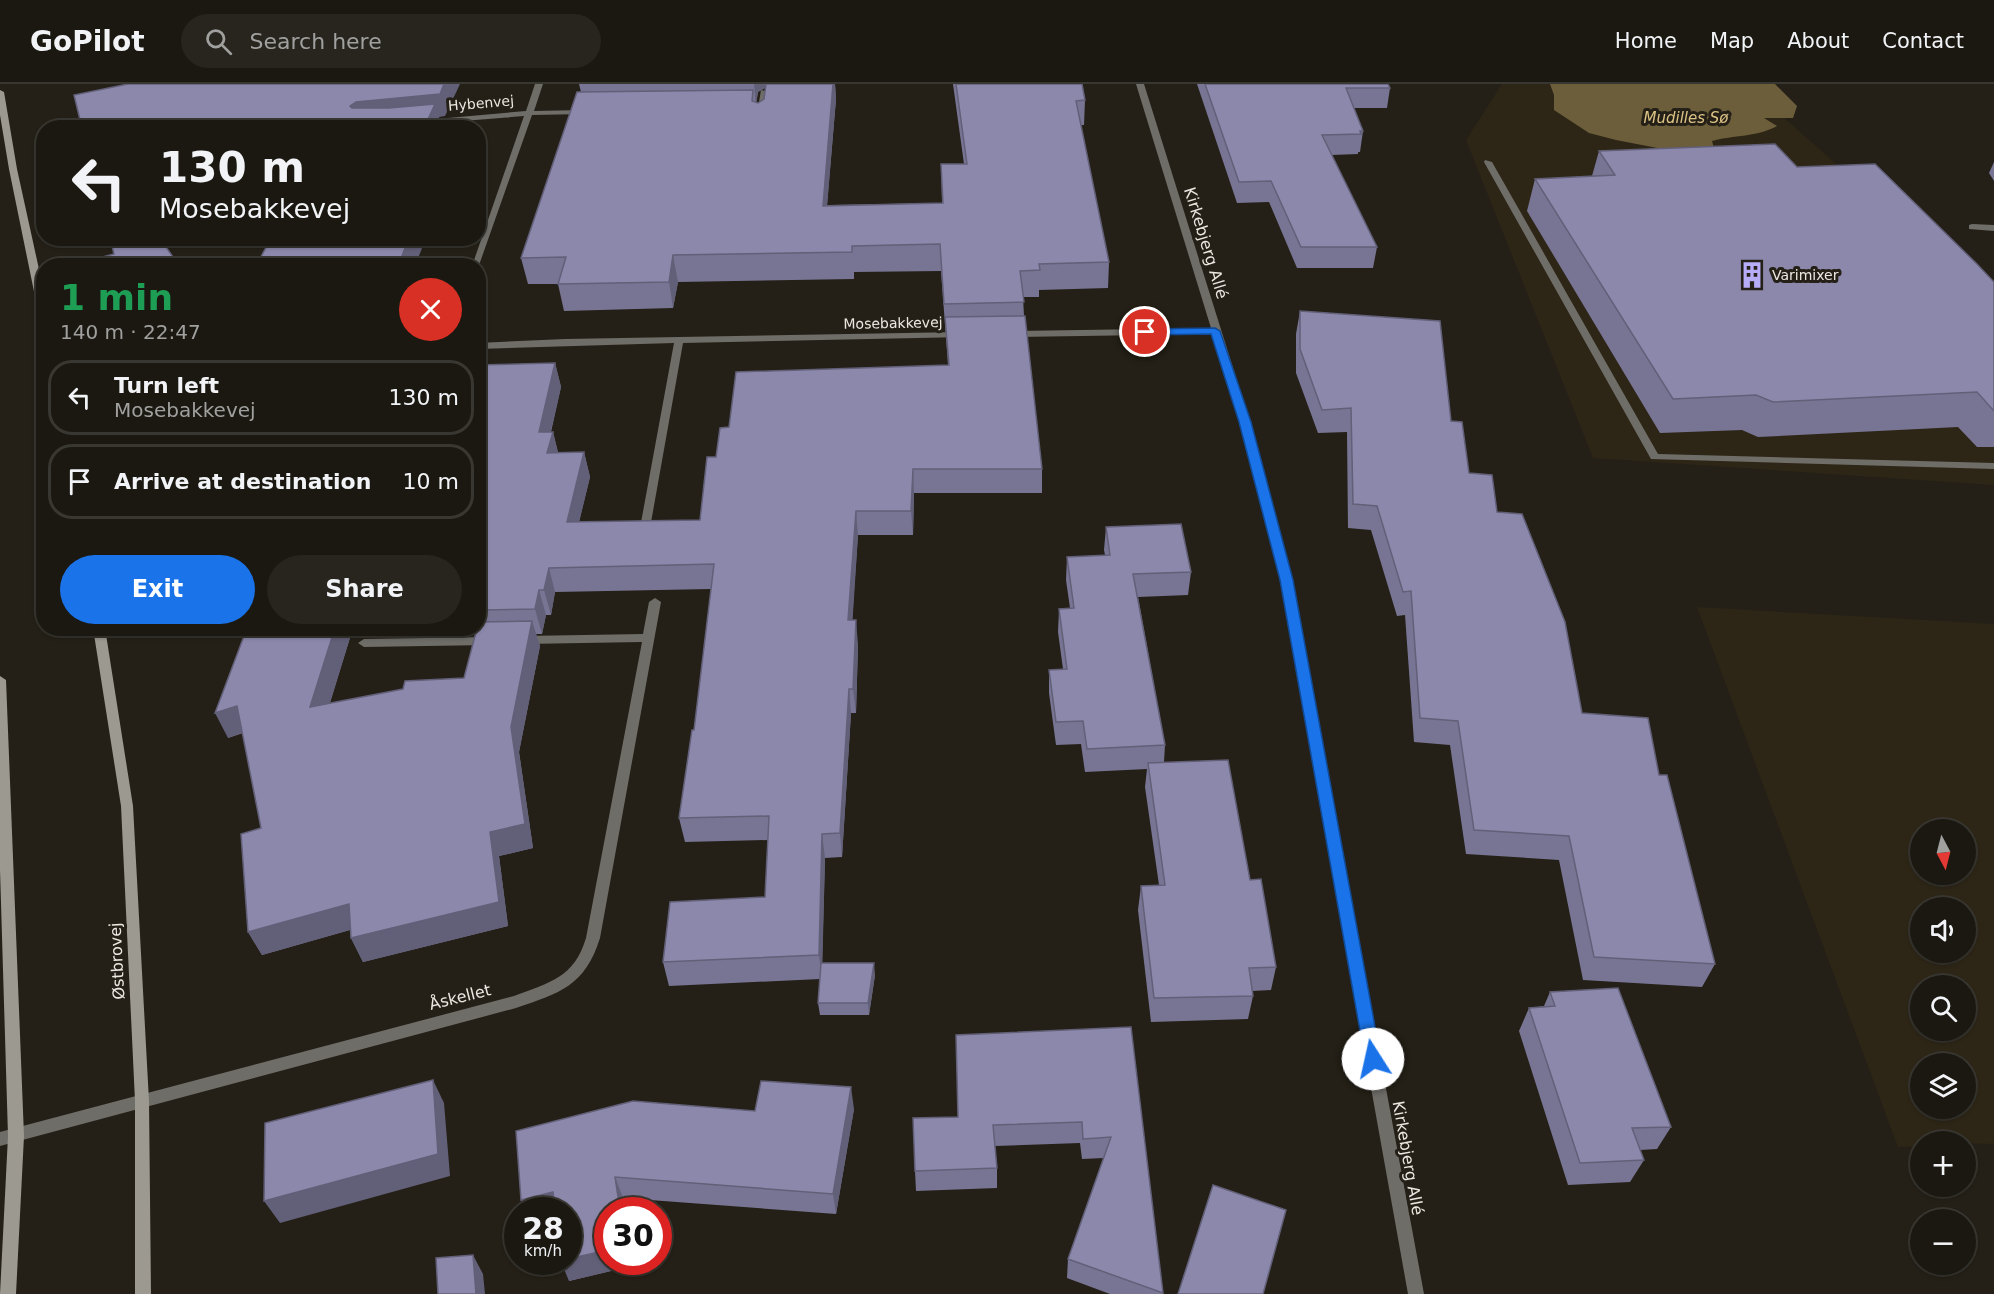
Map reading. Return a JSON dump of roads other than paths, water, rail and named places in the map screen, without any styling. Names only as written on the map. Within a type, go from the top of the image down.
[{"type":"street","name":"Hybenvej","points":[[486,237],[539,84]]},
{"type":"street","name":"Kirkebjerg Allé","points":[[1140,84],[1245,422],[1286,580],[1416,1294]]},
{"type":"street","points":[[0,92],[13,170],[36,278]]},
{"type":"street","points":[[760,124],[764,92]]},
{"type":"street","points":[[750,110],[762,110]]},
{"type":"street","name":"Hybenvej","points":[[443,120],[530,112],[599,112]]},
{"type":"street","points":[[1488,162],[1655,457],[1994,466]]},
{"type":"street","points":[[1972,227],[1994,228]]},
{"type":"street","points":[[1001,335],[1215,331]]},
{"type":"street","name":"Mosebakkevej","points":[[486,346],[566,342],[977,335]]},
{"type":"street","points":[[645,528],[679,340]]},
{"type":"street","name":"Åskellet","points":[[8,1137],[516,1002],[547,990],[580,970],[589,953],[593,938],[655,602]]},
{"type":"street","name":"Østbrovej","points":[[100,636],[127,806],[142,1101],[143,1294]]},
{"type":"street","points":[[364,643],[648,638]]},
{"type":"street","points":[[0,680],[8,1137],[8,1294]]},
{"type":"water","name":"Mudilles Sø","points":[[1550,84],[1775,84],[1797,106],[1793,118],[1764,118],[1777,126],[1769,130],[1712,141],[1714,148],[1678,152],[1589,133],[1554,110],[1554,95]]},
{"type":"place","name":"Varimixer","points":[[1752,275]]}]
